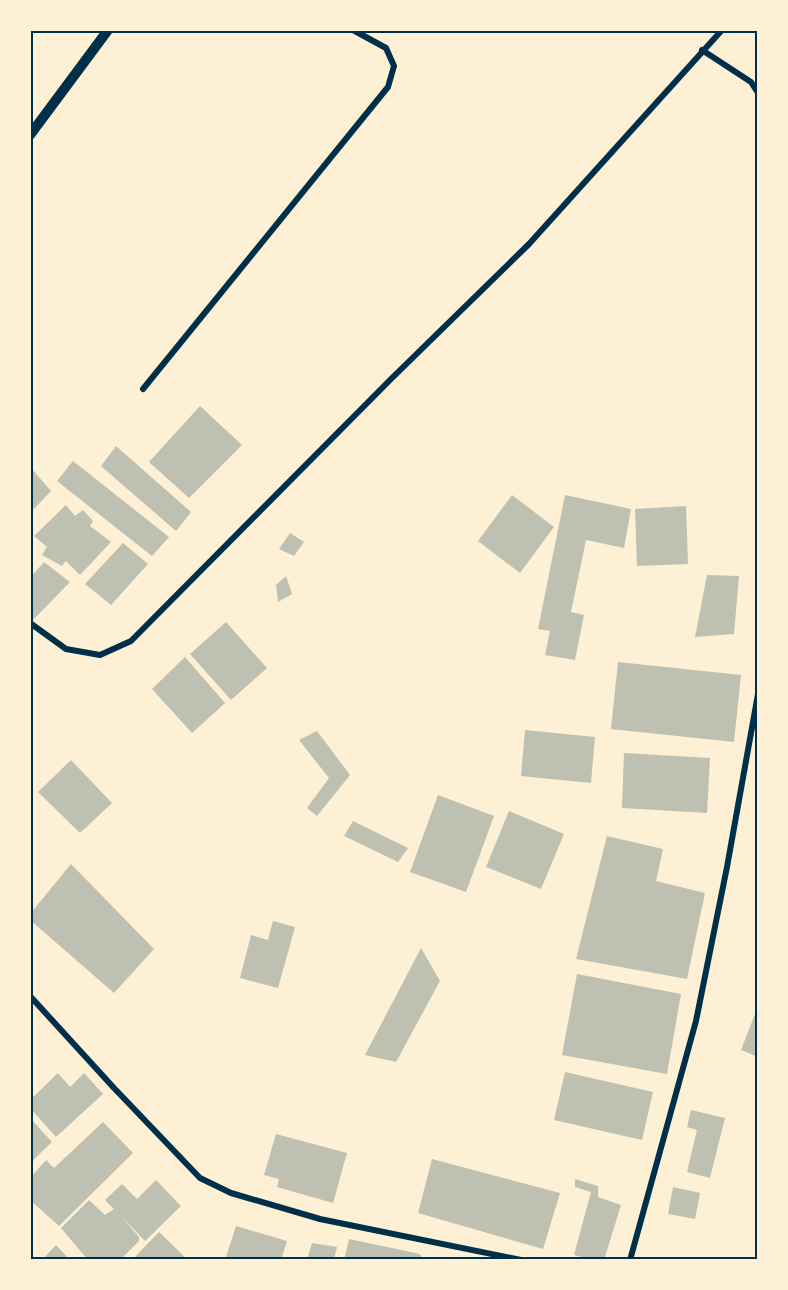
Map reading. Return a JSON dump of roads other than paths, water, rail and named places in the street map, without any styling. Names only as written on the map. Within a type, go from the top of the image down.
[{"type":"street","points":[[30,135],[108,30]]},
{"type":"street","points":[[143,389],[388,87],[394,66],[386,48],[353,30]]},
{"type":"street","points":[[30,623],[66,649],[100,655],[131,641],[391,379],[529,244],[722,30]]},
{"type":"street","points":[[702,50],[751,82],[758,93]]},
{"type":"street","points":[[630,1260],[696,1021],[758,694]]},
{"type":"street","points":[[30,996],[200,1178],[231,1193],[320,1220],[521,1260]]}]
